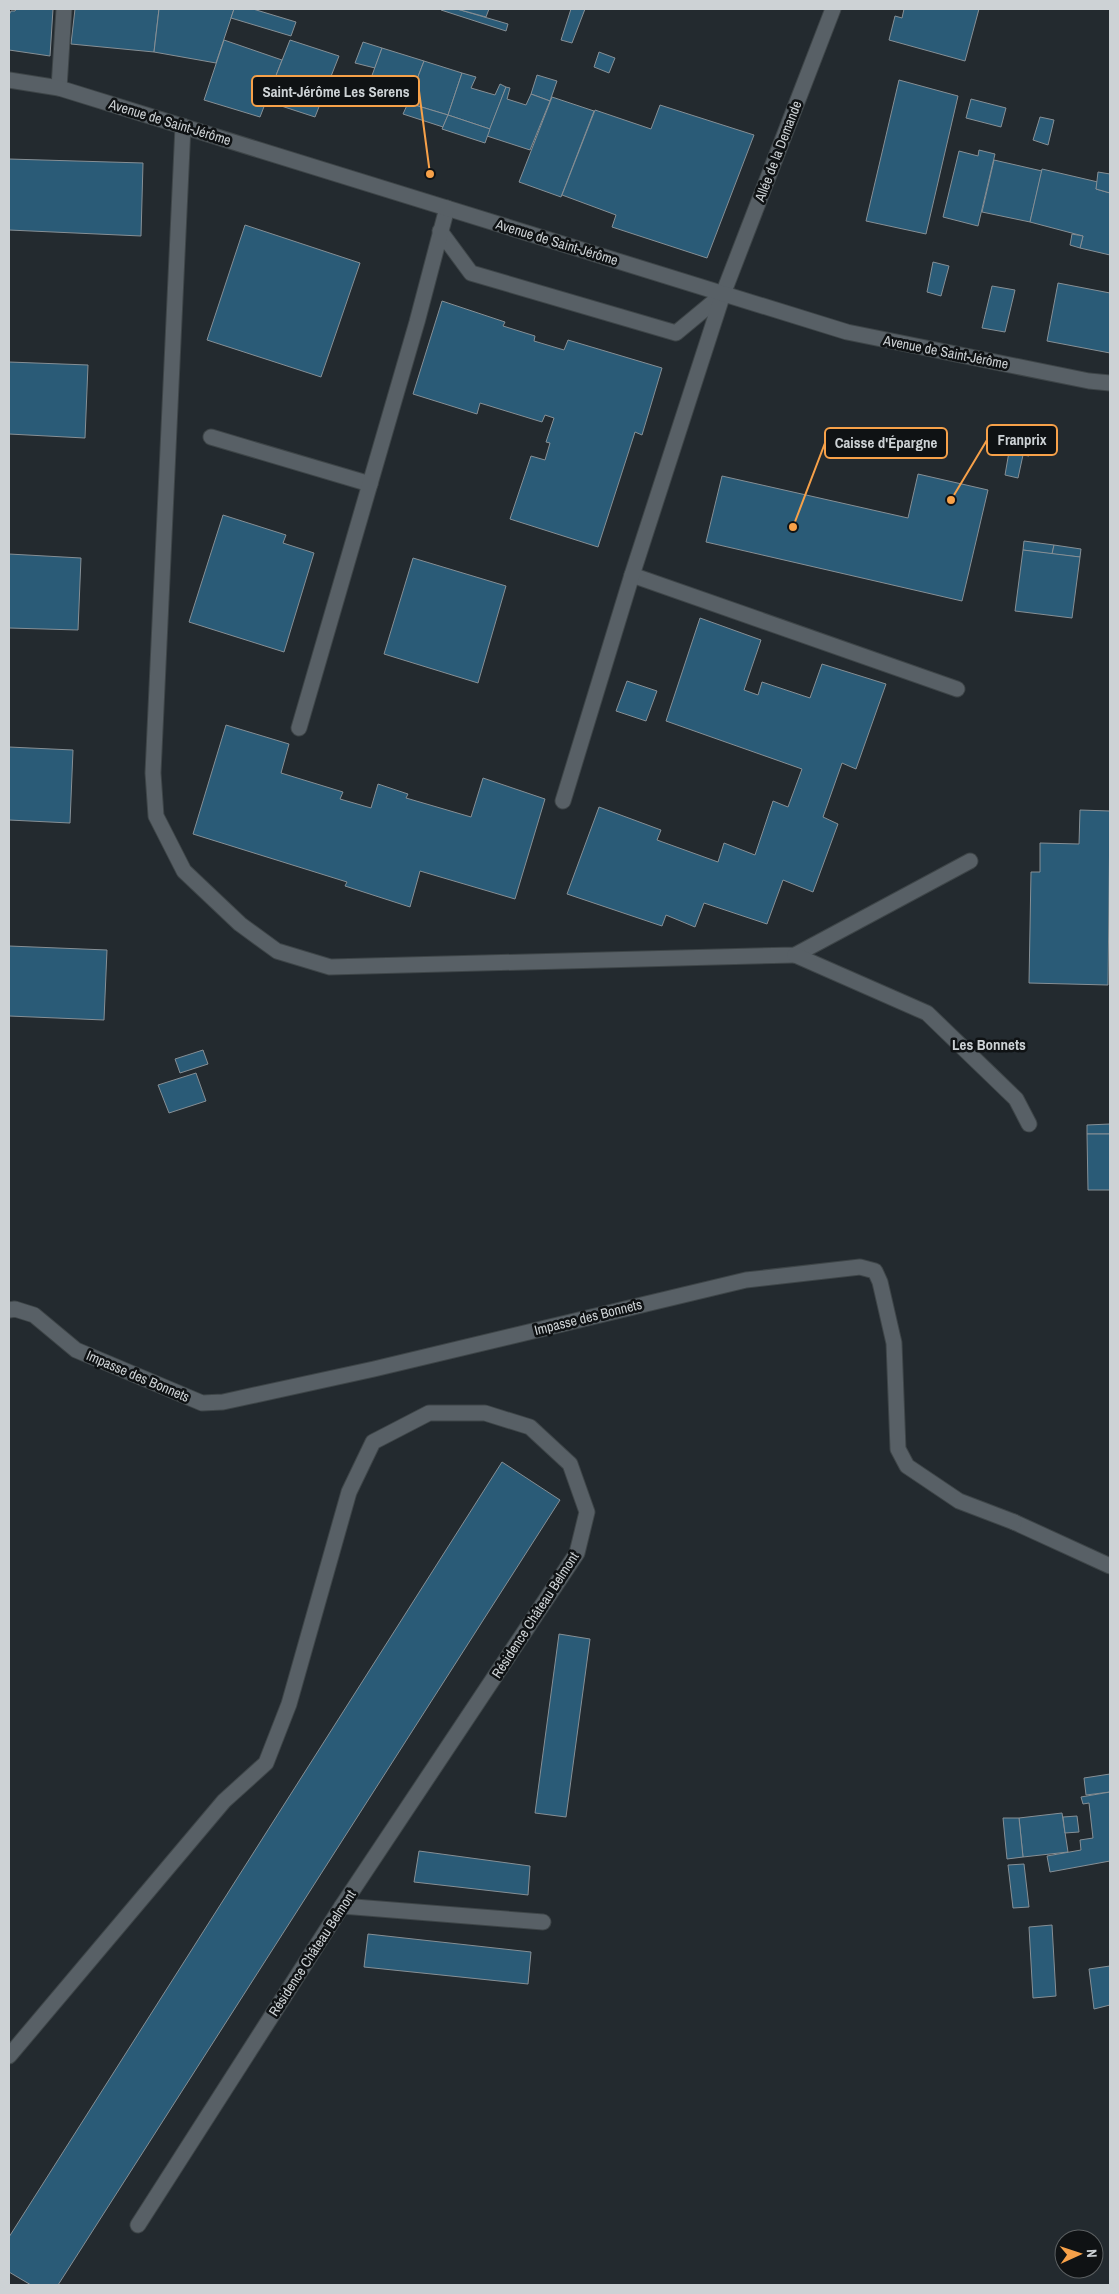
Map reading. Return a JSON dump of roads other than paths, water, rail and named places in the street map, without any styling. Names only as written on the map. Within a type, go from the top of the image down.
[{"type":"street","points":[[59,88],[64,9]]},
{"type":"street","name":"Allée de la Demande","points":[[563,800],[632,575],[723,294],[833,9]]},
{"type":"street","name":"Avenue de Saint-Jérôme","points":[[9,80],[59,88],[847,332],[1089,382],[1110,383]]},
{"type":"street","points":[[183,126],[153,773],[156,816],[184,870],[240,924],[278,951],[330,967],[795,955],[927,1013],[1016,1099],[1029,1124]]},
{"type":"street","points":[[299,728],[417,322],[447,208]]},
{"type":"street","points":[[440,232],[471,273],[676,333],[723,294]]},
{"type":"street","points":[[210,437],[370,484]]},
{"type":"street","points":[[632,575],[957,689]]},
{"type":"street","points":[[795,955],[970,860]]},
{"type":"street","name":"Impasse des Bonnets","points":[[9,1310],[15,1309],[34,1315],[76,1350],[202,1403],[223,1402],[374,1369],[746,1280],[860,1268],[874,1271],[880,1282],[894,1343],[898,1448],[907,1466],[959,1501],[1014,1522],[1110,1566]]},
{"type":"street","name":"Résidence Château Belmont","points":[[9,2056],[224,1801],[266,1763],[289,1704],[348,1492],[372,1442],[429,1413],[485,1413],[530,1427],[570,1464],[587,1512],[577,1552],[342,1906],[138,2225]]},
{"type":"street","points":[[342,1906],[543,1922]]},
{"type":"place","name":"Saint-Jérôme Les Serens","points":[[430,174]]},
{"type":"place","name":"Franprix","points":[[951,500]]},
{"type":"place","name":"Caisse d'Épargne","points":[[793,527]]},
{"type":"district","name":"Les Bonnets","points":[[989,1044]]}]
